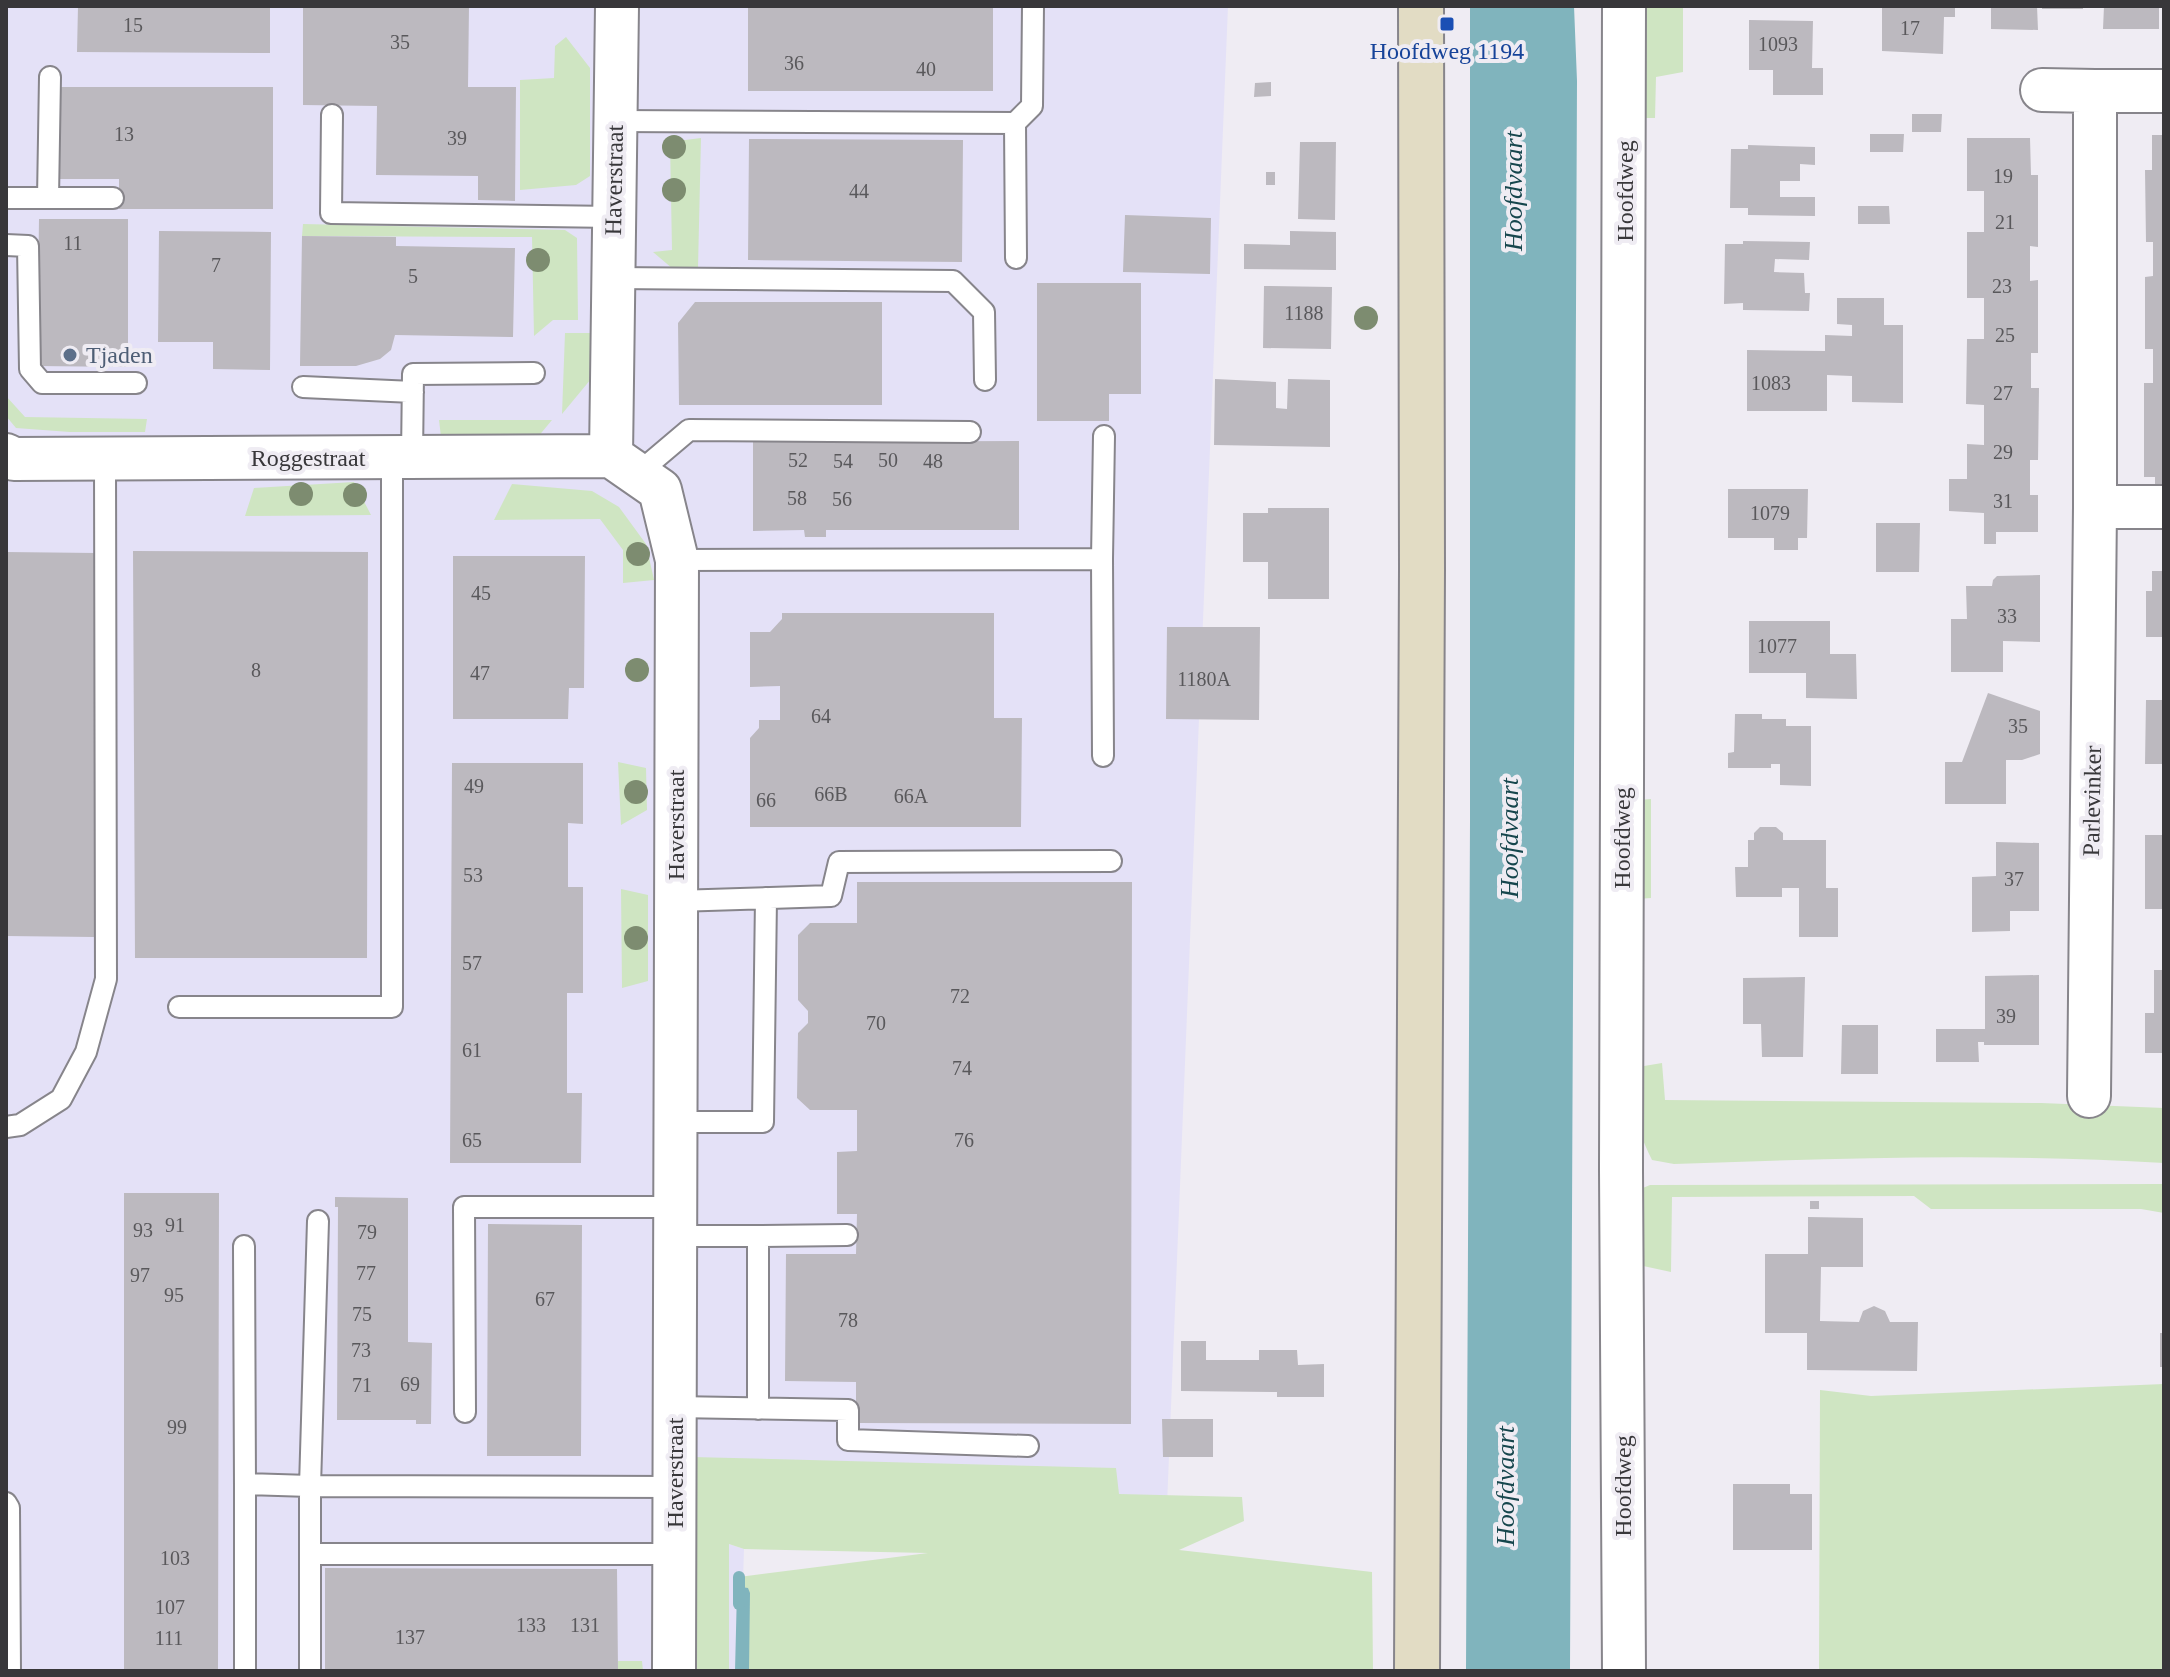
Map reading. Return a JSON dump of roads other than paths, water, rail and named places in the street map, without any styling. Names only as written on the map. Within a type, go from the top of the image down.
[{"type":"street","name":"Haverstraat","points":[[617,6],[613,278],[624,465],[660,490],[677,560],[674,1671]]},
{"type":"street","points":[[1417,1671],[1422,600],[1421,6]]},
{"type":"street","name":"Hoofdweg","points":[[1624,6],[1621,1186],[1624,1671]]},
{"type":"street","points":[[2042,90],[2164,91]]},
{"type":"street","name":"Parlevinker","points":[[2089,1096],[2095,507],[2095,91]]},
{"type":"street","name":"Roggestraat","points":[[6,455],[14,459],[402,457],[624,465]]},
{"type":"street","points":[[2095,507],[2164,507]]},
{"type":"lane","points":[[615,121],[1015,123],[1032,106],[1033,6]]},
{"type":"lane","points":[[48,198],[50,77]]},
{"type":"lane","points":[[332,115],[331,213],[614,217]]},
{"type":"lane","points":[[1015,123],[1016,258]]},
{"type":"lane","points":[[6,198],[113,198]]},
{"type":"lane","points":[[6,245],[28,246],[30,369],[42,383],[136,383]]},
{"type":"lane","points":[[613,278],[953,281],[984,312],[985,380]]},
{"type":"lane","points":[[179,1007],[392,1007],[402,457],[413,374],[534,373]]},
{"type":"lane","points":[[303,387],[413,392]]},
{"type":"lane","points":[[624,465],[689,430],[970,432]]},
{"type":"lane","points":[[1103,756],[1104,436]]},
{"type":"lane","points":[[6,1127],[20,1125],[61,1099],[86,1052],[106,979],[105,459]]},
{"type":"lane","points":[[677,560],[1102,559]]},
{"type":"lane","points":[[676,901],[831,896],[839,862],[1111,861]]},
{"type":"lane","points":[[675,1122],[763,1122],[766,898]]},
{"type":"lane","points":[[465,1412],[464,1207],[675,1222],[758,1236],[847,1235]]},
{"type":"lane","points":[[310,1671],[310,1486],[318,1221]]},
{"type":"lane","points":[[758,1236],[758,1409]]},
{"type":"lane","points":[[244,1246],[245,1671]]},
{"type":"lane","points":[[675,1407],[848,1410],[848,1440],[1028,1446]]},
{"type":"lane","points":[[245,1484],[675,1487]]},
{"type":"lane","points":[[6,1503],[9,1508],[10,1671]]},
{"type":"lane","points":[[310,1554],[674,1554]]},
{"type":"water","name":"Hoofdvaart","points":[[1470,6],[1574,6],[1577,81],[1570,1671],[1466,1671]]},
{"type":"water","points":[[748,1588],[750,1593],[749,1671],[735,1671],[737,1590]]},
{"type":"waterway","points":[[739,1577],[739,1604]]},
{"type":"place","name":"Hoofdweg 1194","points":[[1447,24]]},
{"type":"place","name":"Tjaden","points":[[70,355]]}]
